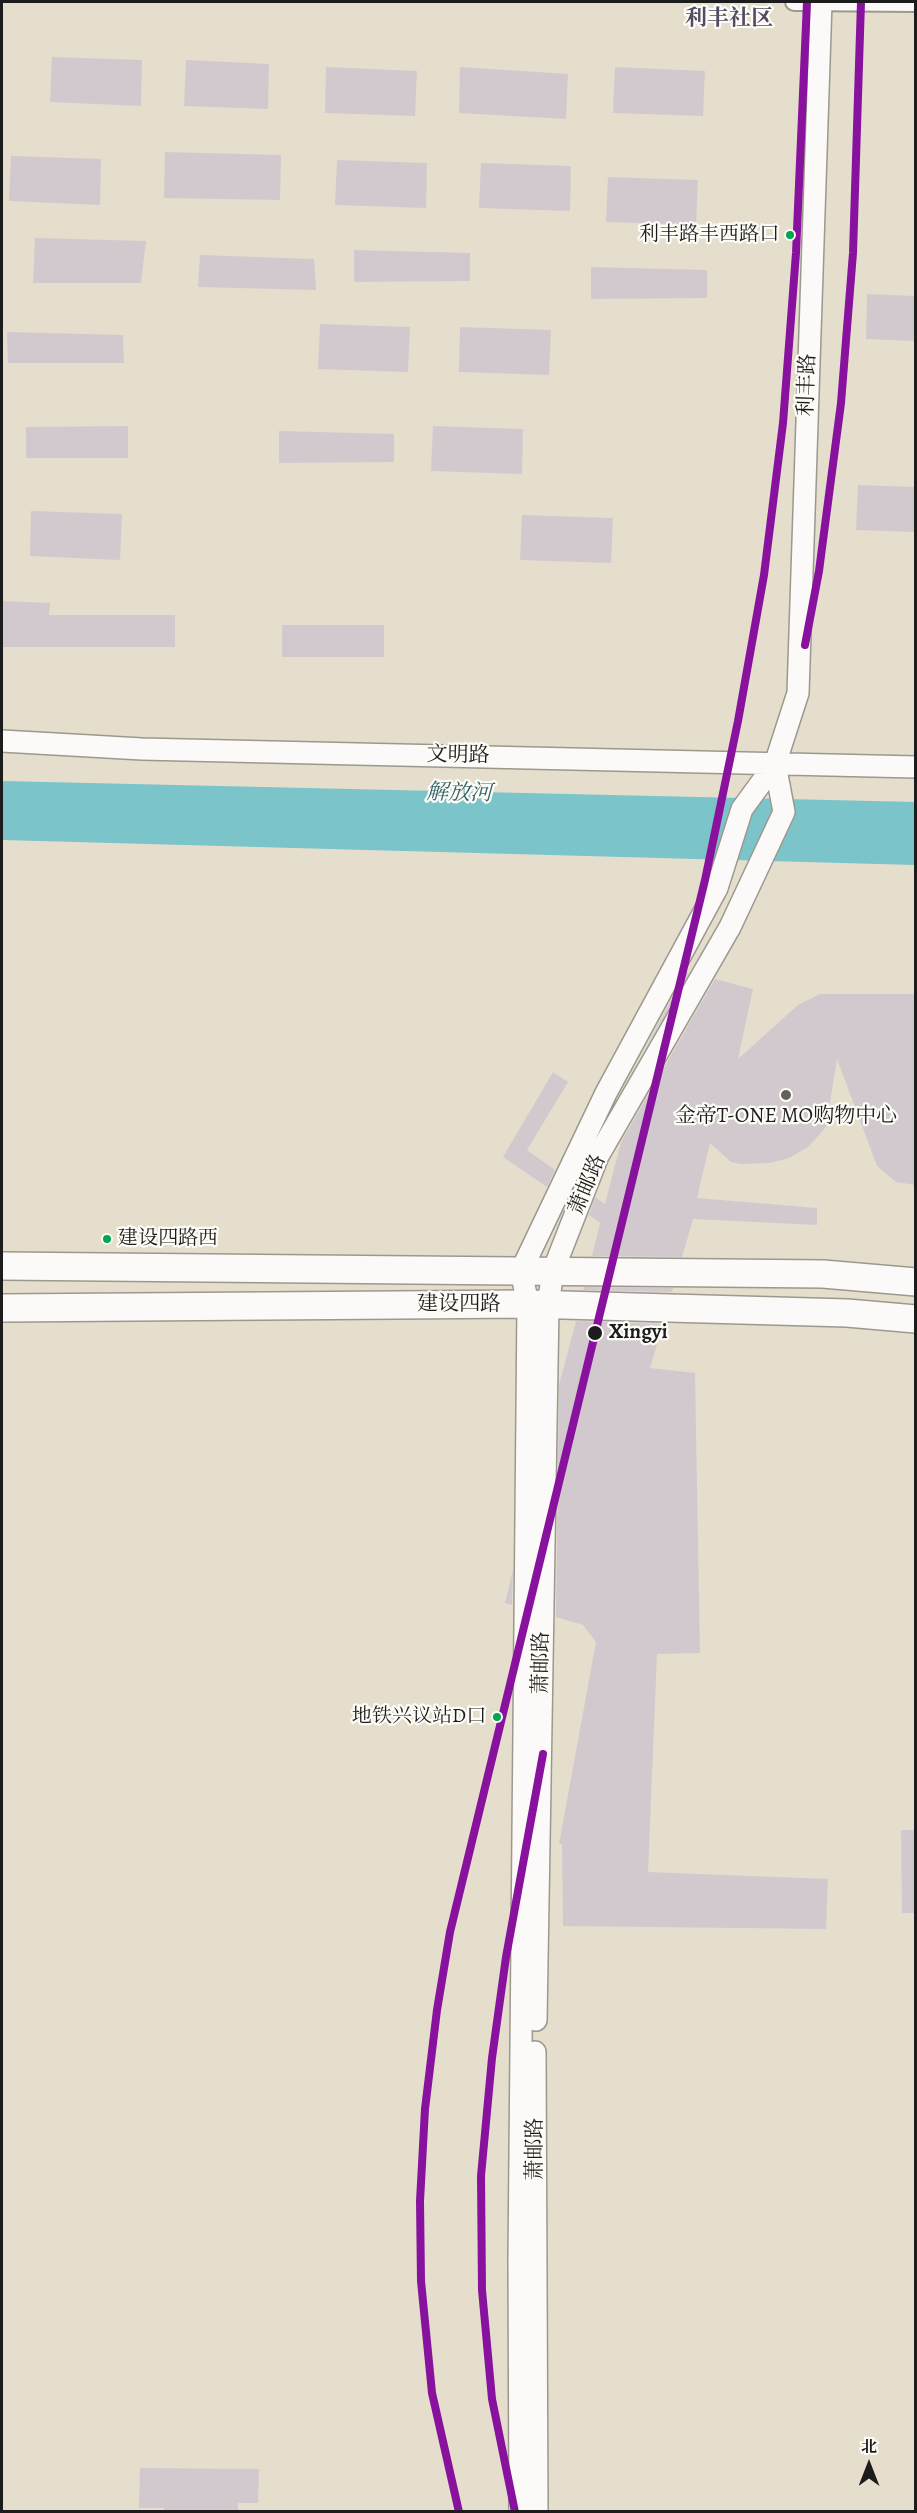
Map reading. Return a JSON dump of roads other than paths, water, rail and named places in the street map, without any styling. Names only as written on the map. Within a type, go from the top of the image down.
[{"type":"main road","name":"建设四路","points":[[2,1266],[823,1274],[915,1282]]},
{"type":"main road","name":"建设四路","points":[[2,1308],[538,1304],[847,1313],[915,1319]]},
{"type":"street","points":[[794,2],[915,3]]},
{"type":"street","name":"利丰路","points":[[775,764],[798,693],[821,2]]},
{"type":"street","name":"文明路","points":[[2,741],[142,749],[915,767]]},
{"type":"street","points":[[538,1304],[521,1271],[606,1093],[717,888],[742,809],[775,764]]},
{"type":"street","name":"萧邮路","points":[[520,2511],[519,2259],[524,1721],[538,1304],[598,1156],[730,927],[784,812],[775,764]]},
{"type":"street","name":"萧邮路","points":[[537,2511],[538,1304]]},
{"type":"water","name":"解放河","points":[[2,781],[916,802],[915,865],[2,840]]},
{"type":"place","name":"利丰路丰西路口","points":[[790,235]]},
{"type":"place","name":"金帝T-ONE MO购物中心","points":[[786,1095]]},
{"type":"place","name":"建设四路西","points":[[107,1239]]},
{"type":"place","name":"Xingyi","points":[[595,1333]]},
{"type":"place","name":"地铁兴议站D口","points":[[497,1717]]},
{"type":"district","name":"利丰社区","points":[[729,20]]}]
